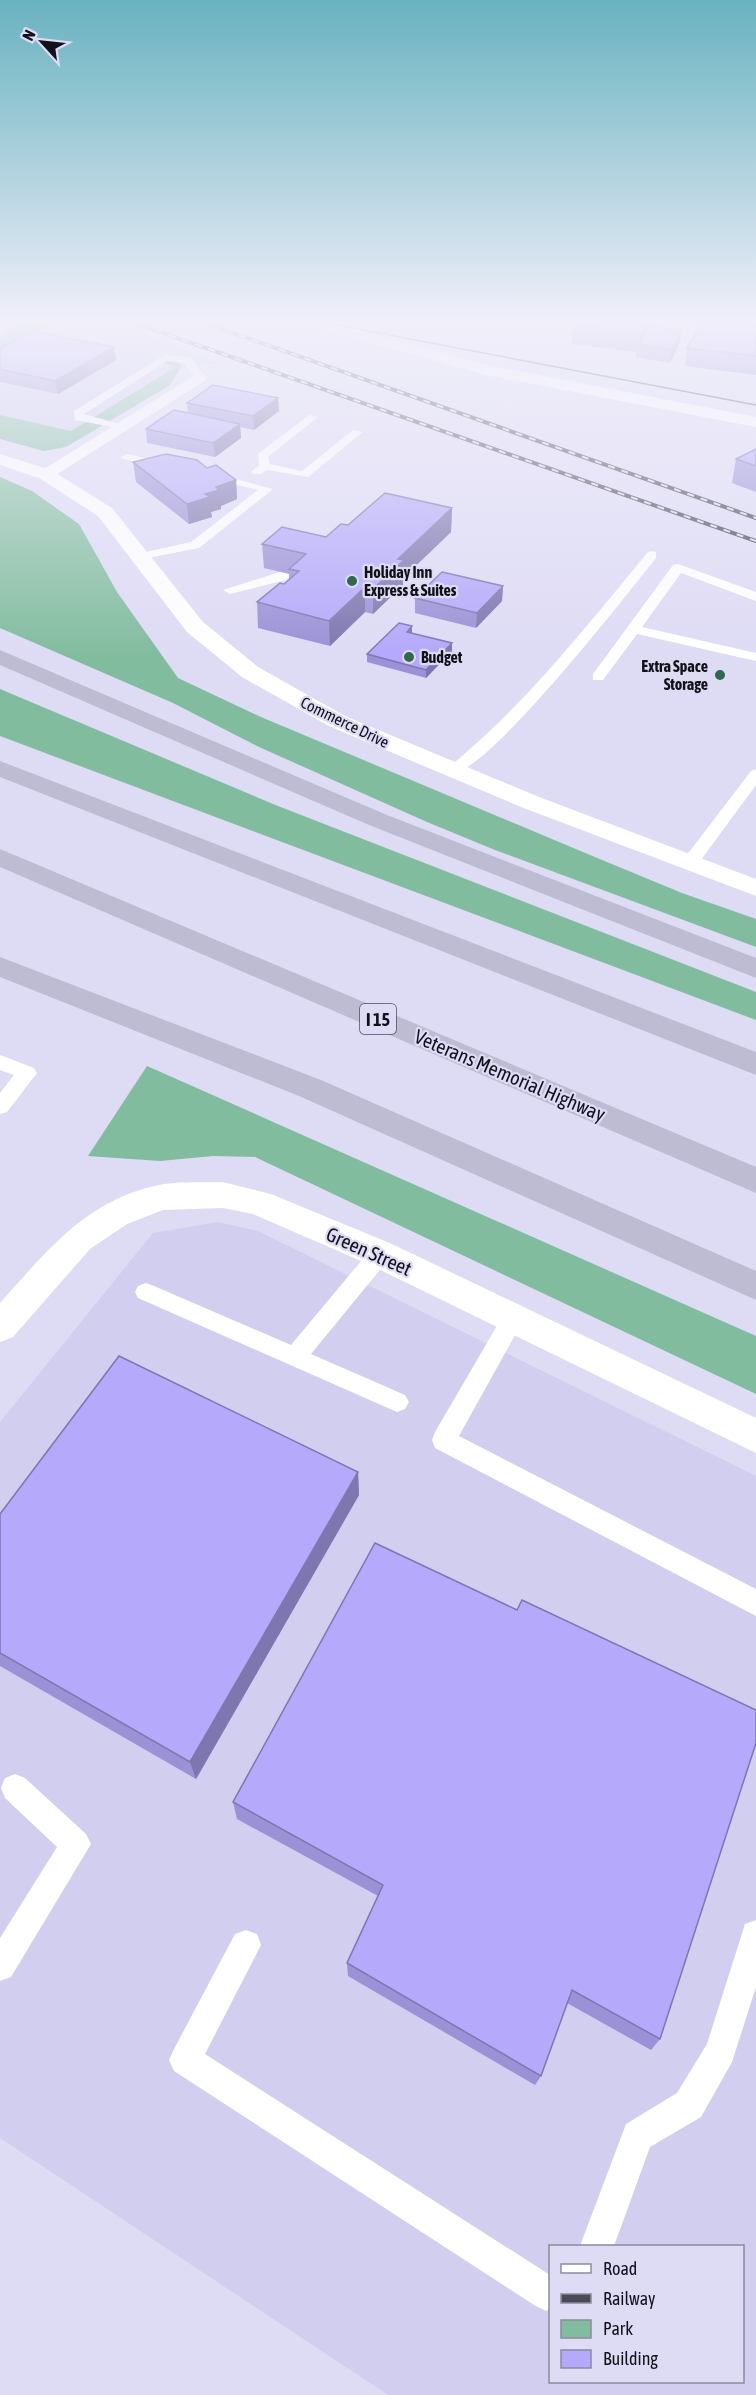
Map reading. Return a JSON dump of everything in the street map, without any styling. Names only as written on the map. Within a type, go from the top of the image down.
[{"type":"highway","points":[[0,657],[378,820],[756,969]]},
{"type":"highway","points":[[0,768],[756,1064]]},
{"type":"highway","name":"Veterans Memorial Highway","points":[[0,857],[756,1180]]},
{"type":"highway","points":[[0,966],[310,1088],[756,1286]]},
{"type":"street","points":[[45,474],[110,433]]},
{"type":"street","name":"Commerce Drive","points":[[0,459],[45,474],[105,512],[195,627],[250,672],[337,721],[689,864],[756,888]]},
{"type":"street","name":"Green Street","points":[[0,1327],[78,1240],[115,1215],[160,1197],[223,1195],[259,1203],[380,1254],[756,1436]]},
{"type":"lane","points":[[265,466],[262,456],[293,433]]},
{"type":"lane","points":[[265,466],[304,475],[356,433]]},
{"type":"lane","points":[[127,457],[267,489],[195,545],[141,557]]},
{"type":"lane","points":[[243,483],[265,466]]},
{"type":"lane","points":[[454,770],[481,750],[550,676],[652,555]]},
{"type":"lane","points":[[598,677],[678,568],[756,597]]},
{"type":"lane","points":[[230,590],[286,574]]},
{"type":"lane","points":[[634,628],[756,657]]},
{"type":"lane","points":[[689,864],[756,774]]},
{"type":"lane","points":[[0,1062],[27,1073],[0,1107]]},
{"type":"lane","points":[[295,1357],[346,1292],[380,1254]]},
{"type":"lane","points":[[146,1292],[397,1402]]},
{"type":"lane","points":[[513,1319],[444,1440],[756,1604]]},
{"type":"lane","points":[[0,1966],[76,1844],[15,1788]]},
{"type":"lane","points":[[598,2245],[638,2136],[689,2105],[722,2051],[756,1935]]},
{"type":"lane","points":[[246,1945],[185,2060],[546,2293],[549,2292]]},
{"type":"shaded area","points":[[0,433],[90,433],[66,447],[0,439]]},
{"type":"shaded area","points":[[218,1222],[258,1231],[756,1476],[756,2395],[388,2395],[0,2138],[0,1422],[153,1233]]},
{"type":"green space","points":[[0,433],[90,433],[66,447],[44,451],[0,439]]},
{"type":"green space","points":[[0,477],[32,491],[79,524],[117,592],[178,678],[261,717],[590,855],[682,893],[756,919],[756,947],[495,850],[427,822],[259,747],[173,703],[0,628]]},
{"type":"green space","points":[[0,689],[278,806],[756,992],[756,1020],[0,736]]},
{"type":"green space","points":[[147,1066],[756,1336],[756,1394],[255,1157],[213,1156],[160,1161],[88,1156]]},
{"type":"building","points":[[164,433],[228,433],[213,443]]},
{"type":"building","points":[[756,449],[756,466],[736,459]]},
{"type":"building","points":[[166,454],[197,460],[207,468],[216,465],[236,480],[216,487],[219,490],[205,494],[210,497],[187,504],[133,462]]},
{"type":"building","points":[[385,493],[452,508],[398,559],[404,560],[373,589],[365,587],[329,621],[257,602],[299,571],[289,569],[306,554],[262,544],[282,527],[326,537],[341,524],[348,525]]},
{"type":"building","points":[[442,572],[503,586],[477,613],[415,598]]},
{"type":"building","name":"Budget","points":[[399,623],[412,626],[407,632],[452,643],[426,670],[367,654]]},
{"type":"building","points":[[119,1356],[358,1472],[190,1762],[0,1653],[0,1514]]},
{"type":"building","points":[[375,1543],[517,1610],[522,1600],[756,1710],[756,1743],[660,2039],[572,1990],[541,2076],[347,1963],[383,1885],[233,1802]]},
{"type":"railway","points":[[448,433],[756,541]]},
{"type":"railway","points":[[515,433],[756,518]]},
{"type":"place","name":"Holiday Inn Express & Suites","points":[[352,581]]},
{"type":"place","name":"Budget","points":[[409,657]]},
{"type":"place","name":"Extra Space Storage","points":[[720,675]]}]
